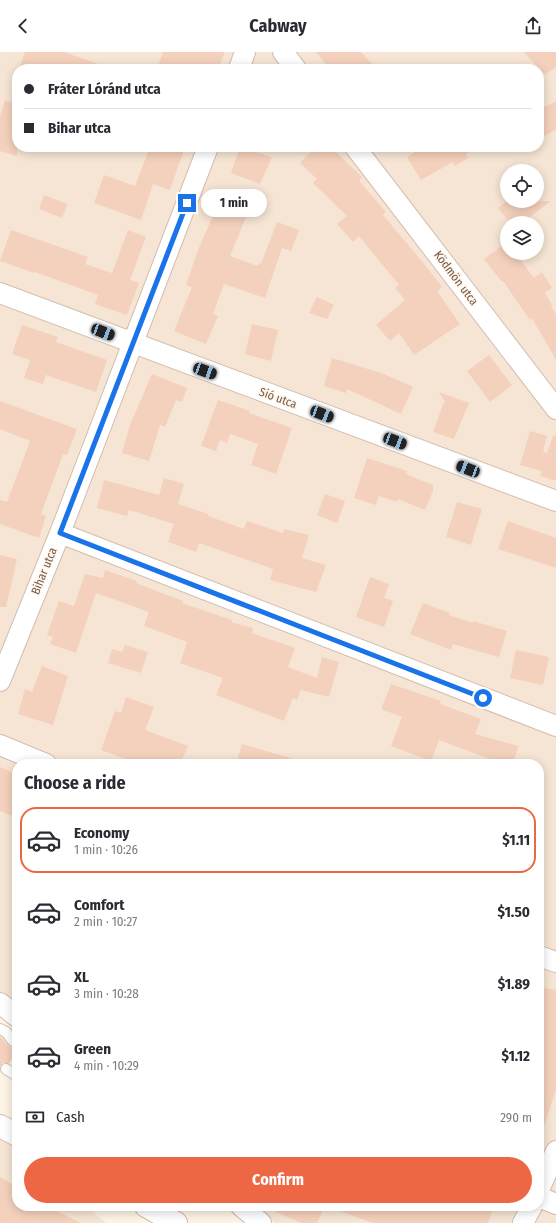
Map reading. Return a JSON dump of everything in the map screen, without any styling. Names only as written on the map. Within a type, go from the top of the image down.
[{"type":"main road","points":[[0,1126],[12,1132]]},
{"type":"street","points":[[241,64],[245,52]]},
{"type":"street","points":[[283,52],[292,64]]},
{"type":"street","name":"Bihar utca","points":[[0,681],[60,533],[206,152]]},
{"type":"street","name":"Ködmön utca","points":[[359,152],[556,409]]},
{"type":"street","name":"Sió utca","points":[[0,293],[556,501]]},
{"type":"street","points":[[60,533],[556,726]]},
{"type":"street","points":[[0,746],[33,759]]},
{"type":"street","points":[[544,958],[556,962]]},
{"type":"street","points":[[0,1003],[12,1013]]},
{"type":"street","points":[[544,1179],[556,1151]]},
{"type":"street","points":[[544,1199],[556,1204]]},
{"type":"street","points":[[247,1211],[261,1223]]},
{"type":"street","points":[[523,1223],[529,1211]]},
{"type":"lane","points":[[0,1029],[6,1032],[12,1040]]},
{"type":"lane","points":[[6,1069],[12,1073]]},
{"type":"shaded area","points":[[0,52],[556,52],[556,1223],[275,1223],[261,1211],[544,1211],[544,759],[12,759],[12,1005],[0,995]]},
{"type":"shaded area","points":[[0,1135],[12,1145],[12,1211],[92,1211],[106,1223],[0,1223]]},
{"type":"building","points":[[25,52],[64,52],[98,64],[21,64]]},
{"type":"building","points":[[163,52],[225,52],[220,64],[159,64]]},
{"type":"building","points":[[316,52],[361,52],[372,64],[326,64]]},
{"type":"building","points":[[524,52],[556,52],[556,67],[545,75],[544,64],[535,64]]},
{"type":"building","points":[[5,100],[12,102],[12,152],[17,152],[17,156],[0,151],[0,116]]},
{"type":"building","points":[[556,101],[556,130],[544,136],[544,107]]},
{"type":"building","points":[[148,152],[183,152],[170,190],[153,184],[141,220],[94,203],[104,175],[135,186]]},
{"type":"building","points":[[238,152],[256,152],[272,157],[260,184],[231,173]]},
{"type":"building","points":[[311,152],[336,152],[362,177],[359,181],[386,212],[383,215],[442,287],[437,291],[460,324],[414,355],[399,333],[390,341],[376,325],[405,300],[395,288],[399,285],[359,236],[353,242],[337,224],[347,216],[313,183],[317,179],[300,163]]},
{"type":"building","points":[[416,152],[469,152],[466,154],[468,158],[455,166],[453,162],[421,180],[407,157]]},
{"type":"building","points":[[44,195],[68,204],[62,218],[39,209]]},
{"type":"building","points":[[544,201],[551,201],[544,206]]},
{"type":"building","points":[[219,203],[247,215],[230,256],[258,266],[259,263],[261,264],[277,222],[299,230],[291,251],[282,248],[265,298],[224,284],[213,314],[218,316],[206,344],[174,331],[192,287],[186,285],[200,245]]},
{"type":"building","points":[[500,206],[500,208],[542,208],[531,216],[504,216],[498,208]]},
{"type":"building","points":[[11,230],[88,257],[85,264],[112,273],[128,230],[146,237],[130,280],[139,283],[127,315],[95,304],[98,295],[0,261]]},
{"type":"building","points":[[500,247],[500,260],[520,260],[534,278],[542,272],[552,288],[545,293],[556,315],[556,360],[532,318],[530,320],[503,281],[502,282],[484,259]]},
{"type":"building","points":[[317,297],[334,305],[327,319],[309,313]]},
{"type":"building","points":[[252,324],[278,330],[271,361],[245,354]]},
{"type":"building","points":[[22,325],[58,337],[56,342],[107,360],[96,392],[46,375],[43,384],[24,378],[30,360],[12,354]]},
{"type":"building","points":[[489,355],[512,385],[490,402],[467,371]]},
{"type":"building","points":[[332,358],[384,374],[413,387],[401,414],[347,389],[346,393],[324,386]]},
{"type":"building","points":[[152,374],[187,388],[182,402],[176,400],[165,427],[160,425],[149,461],[122,453],[130,425]]},
{"type":"building","points":[[439,392],[469,403],[454,439],[433,432],[444,402],[446,403]]},
{"type":"building","points":[[218,400],[292,428],[276,474],[251,465],[258,444],[230,434],[227,443],[220,440],[216,451],[201,446]]},
{"type":"building","points":[[0,401],[77,429],[67,455],[63,454],[41,514],[46,516],[39,538],[0,524],[0,500],[7,502],[30,441],[0,429]]},
{"type":"building","points":[[530,431],[547,436],[543,452],[547,453],[553,436],[556,436],[556,481],[540,476],[542,471],[520,465]]},
{"type":"building","points":[[367,458],[407,471],[406,474],[433,485],[433,491],[425,510],[398,499],[397,502],[379,496],[376,505],[354,498]]},
{"type":"building","points":[[164,478],[184,484],[178,504],[208,514],[208,516],[244,529],[247,521],[283,533],[284,529],[309,535],[302,558],[326,565],[316,592],[270,580],[273,569],[199,543],[196,552],[168,542],[174,524],[129,510],[127,516],[97,508],[104,480],[159,495]]},
{"type":"building","points":[[325,494],[345,501],[337,523],[317,515]]},
{"type":"building","points":[[457,502],[482,509],[471,545],[446,537]]},
{"type":"building","points":[[508,521],[556,538],[556,568],[498,549]]},
{"type":"building","points":[[0,555],[17,559],[6,607],[0,607]]},
{"type":"building","points":[[105,570],[137,581],[136,583],[183,601],[182,603],[232,620],[231,622],[253,628],[252,633],[295,648],[288,667],[317,678],[322,657],[339,662],[329,697],[301,690],[297,700],[293,698],[284,721],[216,695],[223,678],[180,663],[187,642],[144,626],[149,612],[96,593],[76,653],[50,644],[53,637],[47,635],[59,601],[74,606],[85,574],[103,578]]},
{"type":"building","points":[[370,577],[389,584],[384,598],[393,601],[384,627],[356,617]]},
{"type":"building","points":[[423,603],[450,613],[449,615],[473,623],[473,621],[507,631],[499,657],[453,644],[451,650],[410,634]]},
{"type":"building","points":[[125,645],[148,652],[141,673],[108,663],[112,649],[122,652]]},
{"type":"building","points":[[516,650],[549,657],[543,685],[510,678]]},
{"type":"building","points":[[42,666],[68,676],[53,725],[18,714],[25,689],[32,692]]},
{"type":"building","points":[[391,684],[441,701],[440,704],[481,719],[475,734],[518,746],[514,759],[490,759],[439,740],[432,759],[426,759],[391,746],[402,717],[381,709]]},
{"type":"building","points":[[126,697],[154,707],[145,730],[188,746],[182,759],[125,759],[101,750],[115,711],[121,713]]},
{"type":"building","points":[[242,744],[294,759],[238,759]]},
{"type":"building","points":[[0,767],[12,772],[12,816],[0,811]]},
{"type":"building","points":[[544,988],[556,990],[556,1090],[544,1126]]},
{"type":"building","points":[[0,1036],[10,1047],[12,1047],[12,1059],[9,1064],[3,1063],[0,1067]]},
{"type":"building","points":[[0,1177],[12,1184],[12,1211],[57,1211],[81,1223],[0,1223]]},
{"type":"building","points":[[274,1211],[323,1211],[317,1223],[301,1223]]},
{"type":"building","points":[[339,1211],[492,1211],[488,1223],[373,1223]]},
{"type":"route","points":[[187,203],[60,533],[483,698]]}]
